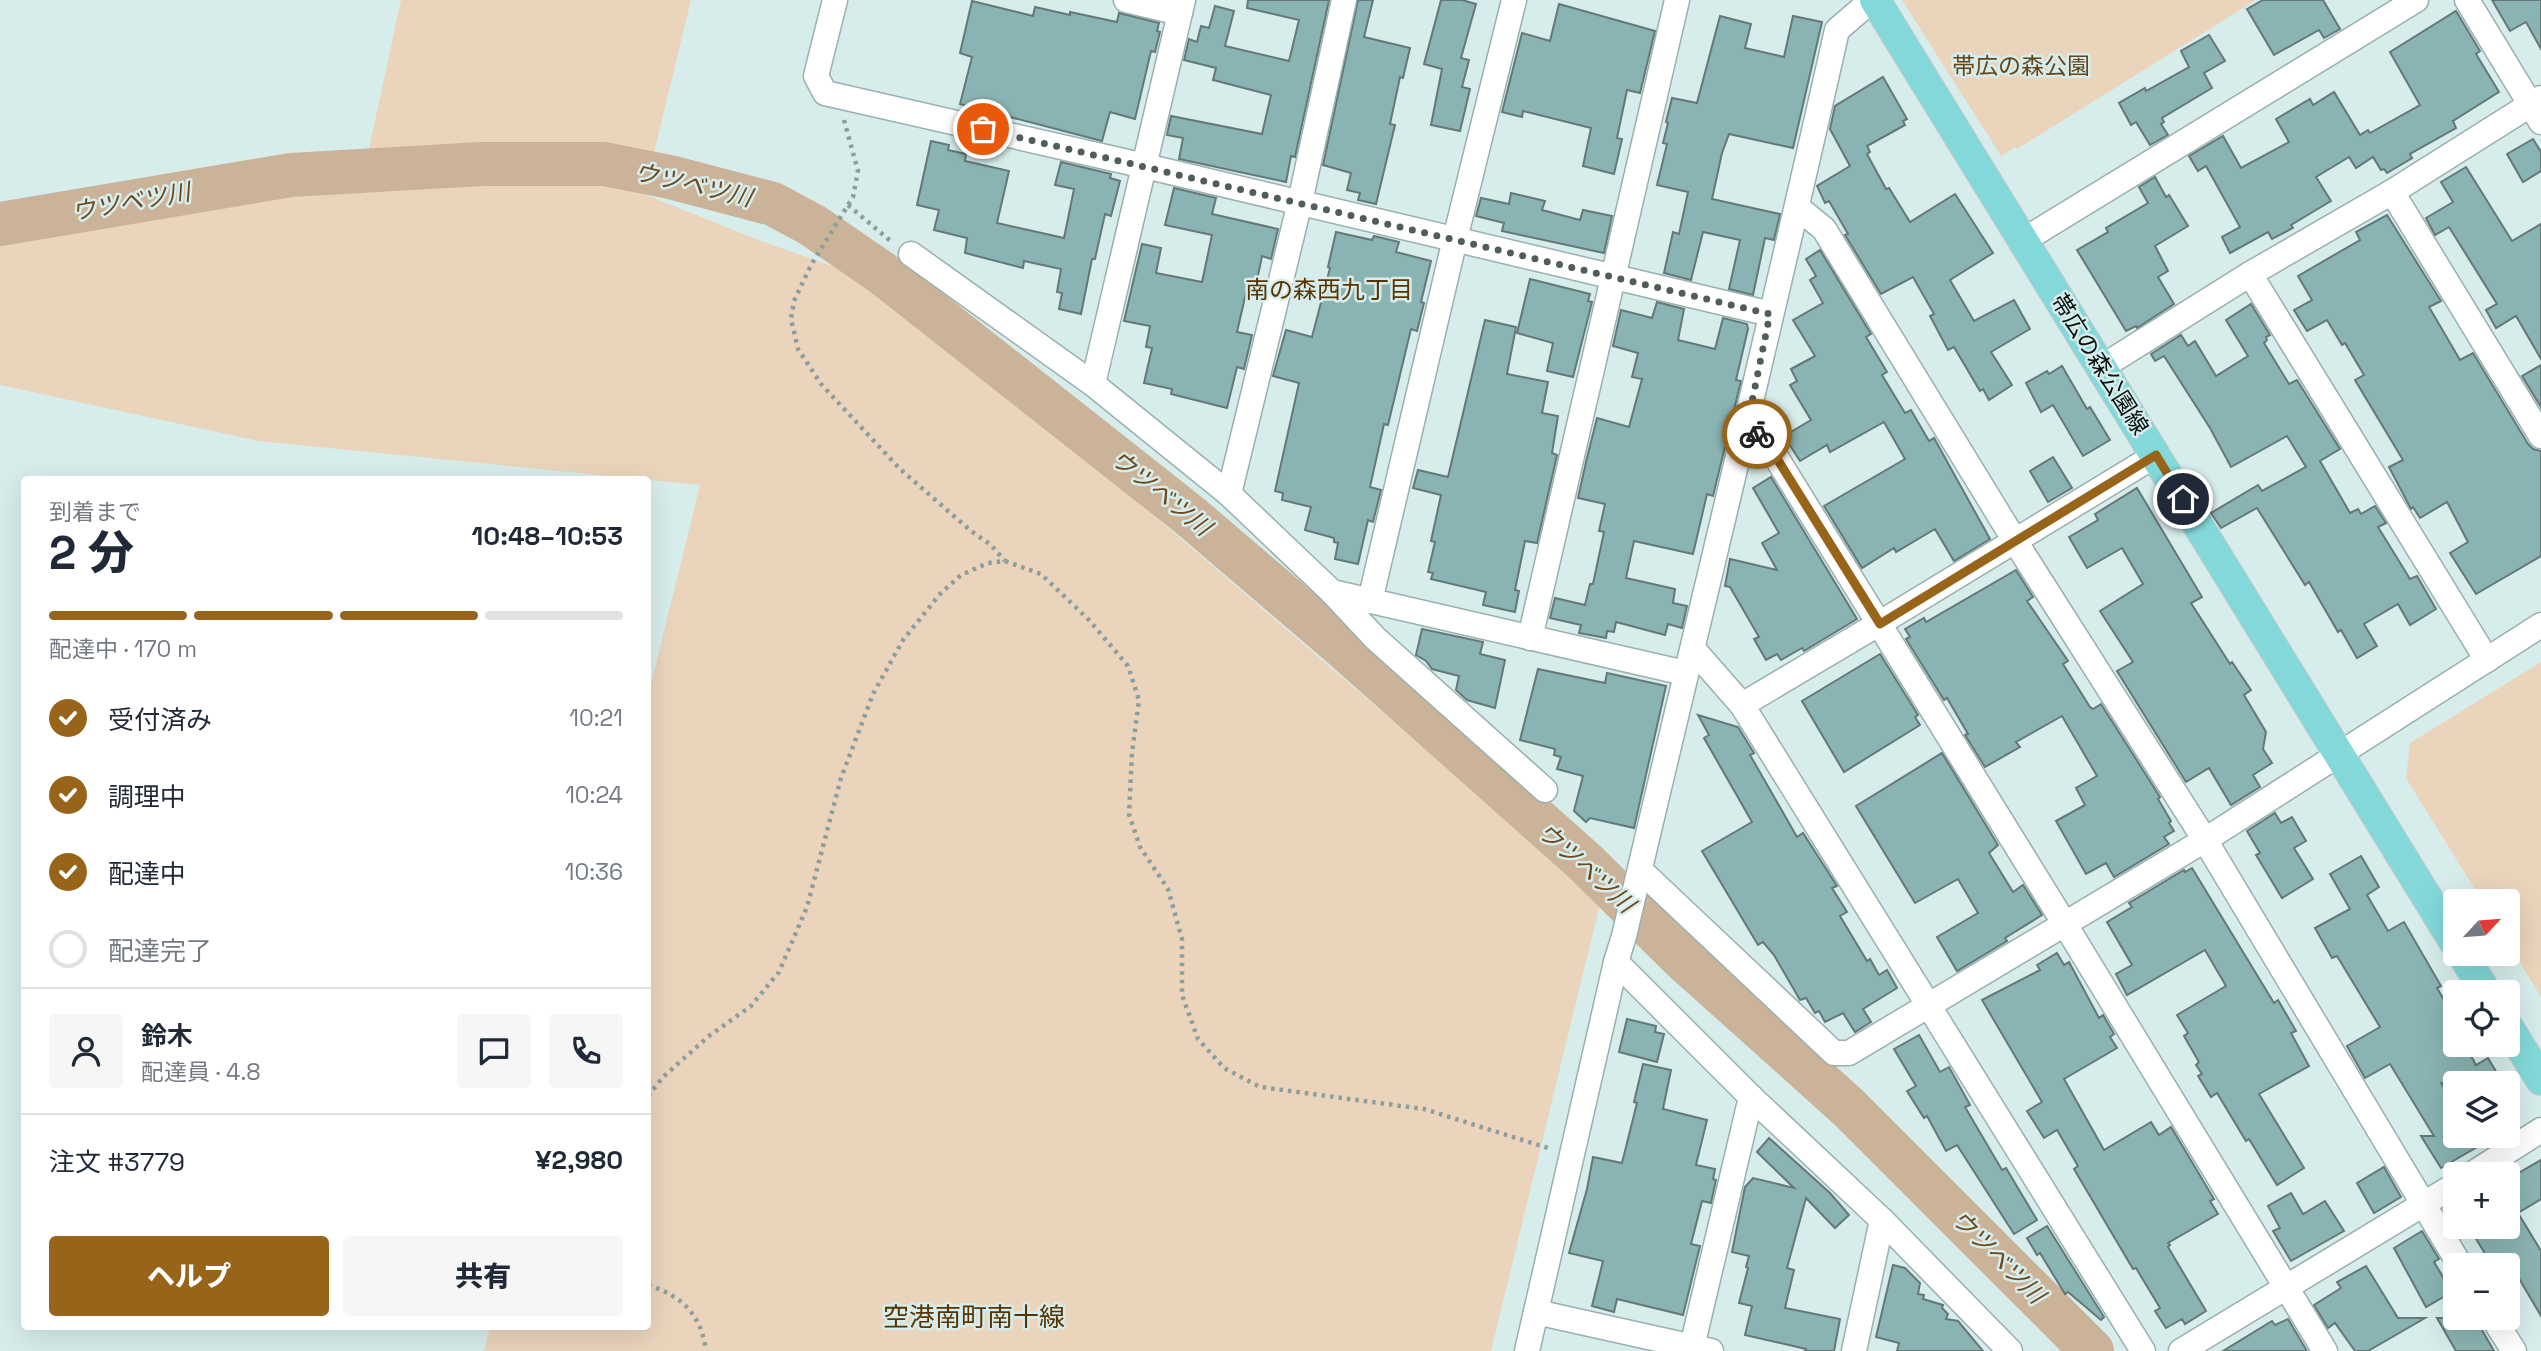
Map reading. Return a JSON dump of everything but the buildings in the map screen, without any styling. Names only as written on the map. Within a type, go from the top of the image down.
[{"type":"main road","name":"帯広の森公園線","points":[[1873,0],[2024,240],[2443,924]]},
{"type":"main road","points":[[2520,1046],[2541,1080]]},
{"type":"street","points":[[835,0],[816,76],[825,93],[1770,314]]},
{"type":"street","points":[[1093,384],[1182,6],[1126,0]]},
{"type":"street","points":[[1229,494],[1300,202],[1344,0]]},
{"type":"street","points":[[1370,601],[1514,0]]},
{"type":"street","points":[[1530,638],[1677,0]]},
{"type":"street","points":[[1527,1351],[1616,962],[1625,936],[1685,673],[1747,426],[1770,314],[1837,30],[1873,0]]},
{"type":"street","points":[[2024,240],[2416,0]]},
{"type":"street","points":[[2102,367],[2250,274],[2537,108],[2467,0]]},
{"type":"street","points":[[2392,192],[2541,436]]},
{"type":"street","points":[[1797,206],[1824,229],[2015,541],[2205,841],[2452,1253]]},
{"type":"street","points":[[911,254],[1093,384],[1229,494],[1375,638],[1545,790]]},
{"type":"street","points":[[2250,274],[2487,660]]},
{"type":"street","points":[[1747,426],[1766,441],[2325,1351]]},
{"type":"street","points":[[1742,705],[2156,455]]},
{"type":"street","points":[[1332,593],[1685,673]]},
{"type":"street","points":[[1639,876],[1834,1054],[1849,1054],[2205,841],[2541,625]]},
{"type":"street","points":[[1693,649],[1742,705],[2143,1351]]},
{"type":"street","points":[[1616,962],[1751,1097],[1882,1220],[2010,1351]]},
{"type":"street","points":[[1536,1312],[1698,1350],[1751,1097]]},
{"type":"street","points":[[2491,1162],[2541,1130]]},
{"type":"street","points":[[2181,1351],[2443,1193]]},
{"type":"street","points":[[1854,1351],[1882,1220]]},
{"type":"street","points":[[2501,1330],[2514,1351]]},
{"type":"path","points":[[847,98],[843,118],[858,171],[853,197],[811,265],[794,301],[791,319],[798,349],[821,384],[900,469],[991,545],[1004,561]]},
{"type":"path","points":[[848,205],[886,239],[911,254]]},
{"type":"path","points":[[651,1092],[663,1077],[709,1036],[751,1006],[779,972],[807,907],[841,778],[873,694],[903,640],[940,594],[961,575],[988,563],[1004,561],[1041,574],[1088,620],[1128,666],[1139,700],[1132,753],[1129,814],[1140,848],[1168,889],[1182,939],[1182,995],[1198,1039],[1224,1068],[1260,1087],[1424,1109],[1572,1156]]},
{"type":"path","points":[[651,1286],[687,1305],[704,1332],[706,1351]]},
{"type":"green space","points":[[401,0],[691,0],[644,194],[761,241],[886,285],[1601,900],[1491,1351],[484,1351],[489,1330],[651,1330],[651,685],[700,485],[651,480],[651,476],[610,476],[258,441],[0,385],[0,241],[327,185],[361,186]]},
{"type":"green space","name":"帯広の森公園","points":[[1902,0],[2256,0],[2017,149],[2015,147],[2001,156]]},
{"type":"green space","points":[[2541,662],[2541,997],[2520,963],[2520,889],[2475,889],[2406,778],[2410,743]]},
{"type":"waterway","name":"ウツベツ川","points":[[0,224],[291,175],[481,164],[604,164],[670,177],[773,204],[812,225],[882,273],[1189,515],[1341,645],[1585,862],[1683,959],[1848,1107],[2092,1351]]},
{"type":"way so far","points":[[983,129],[1770,314],[1747,426],[1757,434]]},
{"type":"district","name":"南の森西九丁目","points":[[1329,290]]},
{"type":"district","name":"空港南町南十線","points":[[974,1317]]},
{"type":"route","points":[[1757,434],[1766,441],[1880,624],[2156,455],[2183,499]]}]
